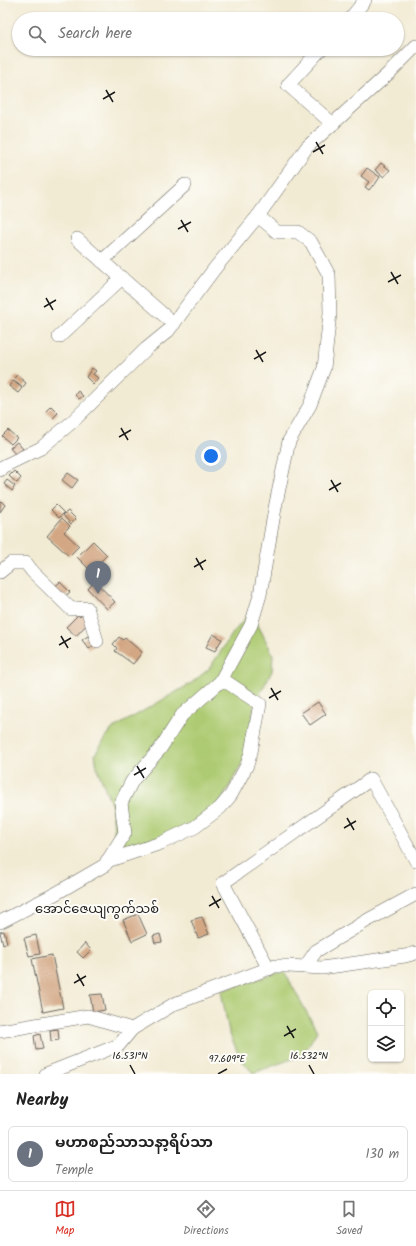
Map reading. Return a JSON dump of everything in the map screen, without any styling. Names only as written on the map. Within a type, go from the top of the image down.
[{"type":"street","points":[[356,12],[365,0]]},
{"type":"street","points":[[0,470],[2,467],[41,448],[72,422],[146,349],[168,331],[215,268],[258,216],[307,147],[389,73],[416,46]]},
{"type":"street","points":[[315,56],[288,85],[333,124]]},
{"type":"street","points":[[102,261],[186,185]]},
{"type":"street","points":[[0,922],[56,894],[105,865],[125,833],[121,803],[132,781],[160,748],[182,715],[220,682],[252,625],[260,595],[275,508],[289,441],[310,405],[324,368],[330,313],[329,275],[311,242],[298,232],[277,232],[258,216]]},
{"type":"street","points":[[77,239],[174,324]]},
{"type":"street","points":[[59,337],[122,278]]},
{"type":"street","points":[[0,572],[11,563],[26,563],[32,572],[71,609],[87,608],[97,640]]},
{"type":"street","points":[[107,861],[161,843],[194,827],[220,808],[231,796],[252,752],[260,704],[222,679]]},
{"type":"street","points":[[269,969],[223,882],[371,779],[416,861]]},
{"type":"street","points":[[305,967],[316,951],[416,894]]},
{"type":"street","points":[[46,1074],[119,1045],[132,1029],[174,1004],[275,966],[322,968],[405,956],[416,953]]},
{"type":"street","points":[[0,1031],[88,1016],[132,1029]]},
{"type":"green space","points":[[251,611],[273,655],[272,671],[254,705],[248,752],[220,803],[197,823],[148,845],[116,851],[112,806],[97,768],[95,754],[112,729],[190,684],[209,669],[233,633]]},
{"type":"green space","points":[[284,971],[317,1031],[303,1055],[253,1073],[240,1058],[229,1032],[221,991]]},
{"type":"building","points":[[381,163],[390,170],[384,177],[375,170]]},
{"type":"building","points":[[367,168],[380,177],[374,186],[373,185],[369,190],[365,187],[369,182],[361,176]]},
{"type":"building","points":[[92,368],[96,371],[93,374],[98,378],[93,384],[86,377]]},
{"type":"building","points":[[17,375],[26,383],[23,387],[13,379]]},
{"type":"building","points":[[13,381],[22,388],[18,393],[9,386]]},
{"type":"building","points":[[78,391],[83,396],[79,399],[75,395]]},
{"type":"building","points":[[51,406],[58,413],[53,418],[46,411]]},
{"type":"building","points":[[8,430],[17,438],[11,444],[2,436]]},
{"type":"building","points":[[17,442],[23,449],[16,455],[10,448]]},
{"type":"building","points":[[14,471],[21,478],[17,483],[9,476]]},
{"type":"building","points":[[68,473],[78,480],[72,488],[62,480]]},
{"type":"building","points":[[7,480],[15,486],[12,491],[4,484]]},
{"type":"building","points":[[0,500],[5,505],[0,512]]},
{"type":"building","points":[[56,505],[64,513],[59,518],[51,510]]},
{"type":"building","points":[[68,511],[76,519],[71,524],[63,515]]},
{"type":"building","points":[[62,518],[70,526],[64,532],[79,546],[69,556],[47,536]]},
{"type":"building","points":[[93,541],[107,555],[91,571],[77,557]]},
{"type":"building","points":[[95,581],[115,602],[107,609],[88,589]]},
{"type":"building","points":[[60,582],[70,592],[62,599],[53,588]]},
{"type":"building","points":[[82,614],[87,619],[84,622],[87,624],[76,636],[66,627],[78,615],[80,617]]},
{"type":"building","points":[[213,634],[222,639],[215,651],[206,647]]},
{"type":"building","points":[[88,636],[95,645],[89,649],[82,640]]},
{"type":"building","points":[[119,637],[123,640],[125,638],[142,652],[133,664],[115,651],[117,648],[113,644]]},
{"type":"building","points":[[318,702],[326,714],[310,725],[301,713]]},
{"type":"building","points":[[138,914],[147,934],[132,941],[123,920]]},
{"type":"building","points":[[202,917],[209,934],[198,938],[191,920]]},
{"type":"building","points":[[4,931],[7,943],[3,945],[0,932]]},
{"type":"building","points":[[160,934],[162,942],[155,943],[153,936]]},
{"type":"building","points":[[36,935],[40,954],[29,956],[24,938]]},
{"type":"building","points":[[85,943],[91,950],[83,958],[77,952]]},
{"type":"building","points":[[52,955],[63,1008],[43,1012],[32,959]]},
{"type":"building","points":[[102,994],[105,1010],[93,1012],[90,995]]},
{"type":"building","points":[[58,1029],[59,1040],[51,1041],[50,1030]]},
{"type":"building","points":[[40,1034],[43,1049],[36,1050],[34,1036]]},
{"type":"place","name":"မဟာစည်သာသနာ့ရိပ်သာ","points":[[98,594]]},
{"type":"district","name":"အောင်ဇေယျကွက်သစ်","points":[[97,909]]}]
